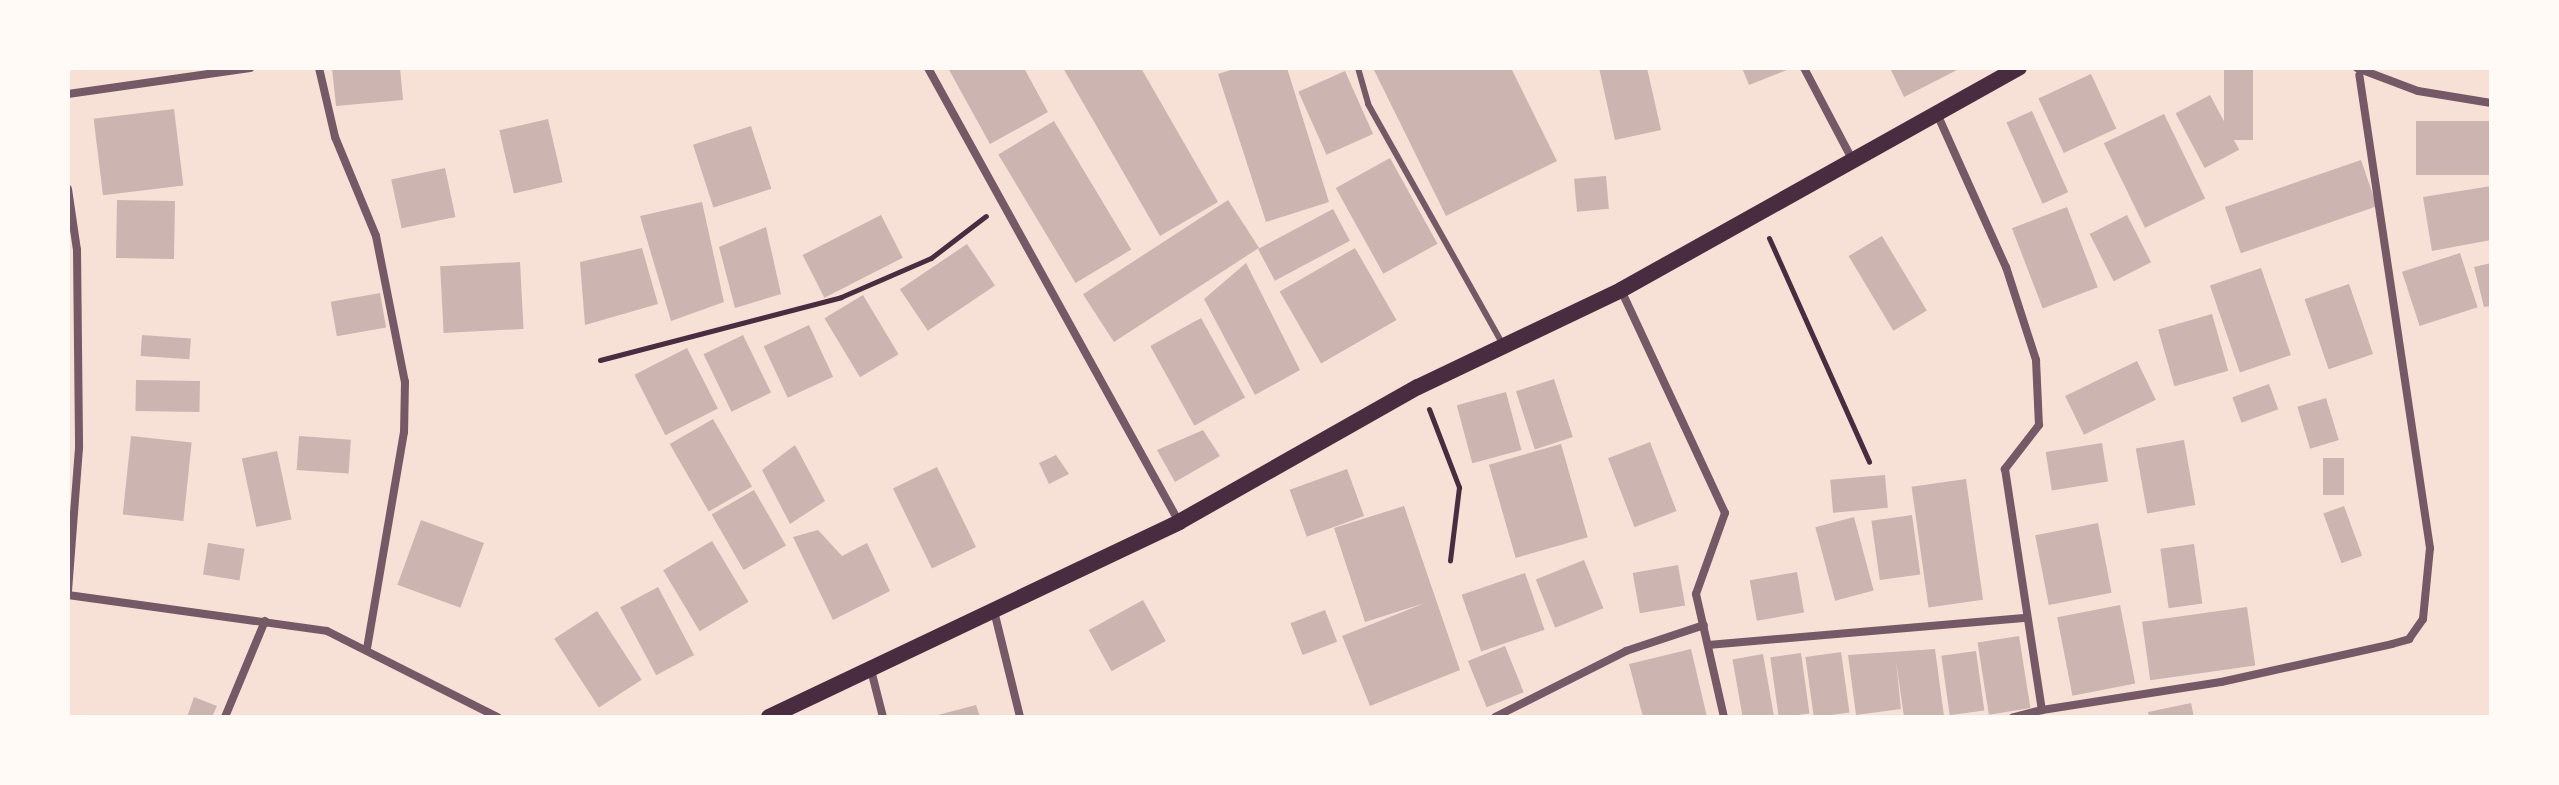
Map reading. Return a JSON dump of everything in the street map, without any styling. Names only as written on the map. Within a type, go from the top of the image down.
[{"type":"main road","points":[[769,717],[995,615],[1179,522],[1418,387],[1621,290],[1938,116],[2019,68]]},
{"type":"street","points":[[68,94],[250,68]]},
{"type":"street","points":[[319,68],[335,137],[376,236],[405,382],[404,432],[367,648]]},
{"type":"street","points":[[928,68],[1006,201],[1179,522]]},
{"type":"street","points":[[1804,68],[1853,162]]},
{"type":"street","points":[[2013,717],[2221,682],[2409,639],[2423,619],[2430,548],[2358,71],[2491,103]]},
{"type":"street","points":[[1938,116],[2006,267],[2036,360],[2039,425],[2005,469],[2024,618],[2042,710]]},
{"type":"street","points":[[68,189],[77,250],[79,448],[68,593],[327,631],[367,648],[497,717]]},
{"type":"street","points":[[1621,290],[1725,513],[1723,533],[1697,579],[1724,717]]},
{"type":"street","points":[[995,615],[1020,717]]},
{"type":"street","points":[[1708,645],[2024,618]]},
{"type":"street","points":[[225,717],[265,621]]},
{"type":"street","points":[[1495,717],[1626,651],[1704,625]]},
{"type":"street","points":[[871,670],[883,717]]},
{"type":"lane","points":[[1358,68],[1368,104],[1503,345]]},
{"type":"path","points":[[600,360],[841,297],[931,258],[1006,201]]},
{"type":"path","points":[[1759,215],[1869,462]]},
{"type":"path","points":[[1418,387],[1459,487],[1450,560]]},
{"type":"building","points":[[332,68],[400,68],[403,100],[336,106]]},
{"type":"building","points":[[948,68],[1024,68],[1048,112],[990,144]]},
{"type":"building","points":[[1063,68],[1141,68],[1218,202],[1160,236]]},
{"type":"building","points":[[1237,68],[1287,68],[1329,202],[1266,222],[1218,74]]},
{"type":"building","points":[[1373,68],[1511,68],[1557,161],[1446,216]]},
{"type":"building","points":[[1599,68],[1647,68],[1661,130],[1615,140]]},
{"type":"building","points":[[1742,68],[1792,68],[1749,85]]},
{"type":"building","points":[[1890,68],[1961,68],[1904,97]]},
{"type":"building","points":[[2224,68],[2253,68],[2253,140],[2224,140]]},
{"type":"building","points":[[1345,71],[1373,134],[1326,155],[1298,92]]},
{"type":"building","points":[[2091,74],[2116,128],[2064,153],[2038,99]]},
{"type":"building","points":[[2210,95],[2239,150],[2205,168],[2176,113]]},
{"type":"building","points":[[174,109],[183,185],[103,195],[94,119]]},
{"type":"building","points":[[2032,111],[2068,192],[2043,204],[2006,122]]},
{"type":"building","points":[[2164,114],[2205,198],[2145,228],[2104,143]]},
{"type":"building","points":[[548,119],[563,182],[514,194],[499,130]]},
{"type":"building","points":[[1054,121],[1131,250],[1076,283],[998,154]]},
{"type":"building","points":[[2416,121],[2491,121],[2491,175],[2416,175]]},
{"type":"building","points":[[751,126],[771,189],[713,208],[693,145]]},
{"type":"building","points":[[1390,158],[1438,244],[1383,274],[1336,188]]},
{"type":"building","points":[[2361,160],[2377,206],[2241,253],[2225,207]]},
{"type":"building","points":[[445,168],[455,217],[402,228],[391,179]]},
{"type":"building","points":[[1606,176],[1609,209],[1577,212],[1574,179]]},
{"type":"building","points":[[2491,186],[2491,240],[2432,251],[2423,197]]},
{"type":"building","points":[[117,200],[175,201],[174,259],[116,258]]},
{"type":"building","points":[[1228,200],[1259,248],[1114,342],[1083,294]]},
{"type":"building","points":[[702,202],[724,302],[671,321],[640,216]]},
{"type":"building","points":[[2067,207],[2098,287],[2043,308],[2012,228]]},
{"type":"building","points":[[1333,209],[1350,241],[1275,281],[1258,249]]},
{"type":"building","points":[[881,215],[903,258],[824,298],[803,255]]},
{"type":"building","points":[[2127,215],[2151,262],[2114,281],[2090,234]]},
{"type":"building","points":[[766,227],[781,294],[735,308],[719,247]]},
{"type":"building","points":[[1882,236],[1927,311],[1893,331],[1849,256]]},
{"type":"building","points":[[967,244],[995,285],[928,331],[900,289]]},
{"type":"building","points":[[642,248],[658,304],[585,325],[580,262]]},
{"type":"building","points":[[1355,248],[1396,320],[1321,363],[1280,292]]},
{"type":"building","points":[[2460,253],[2478,307],[2420,326],[2402,272]]},
{"type":"building","points":[[520,262],[524,329],[444,333],[440,266]]},
{"type":"building","points":[[1246,263],[1300,370],[1255,395],[1204,299]]},
{"type":"building","points":[[2491,263],[2491,306],[2484,307],[2474,267]]},
{"type":"building","points":[[2261,268],[2291,355],[2240,373],[2210,286]]},
{"type":"building","points":[[2349,284],[2373,354],[2329,369],[2305,299]]},
{"type":"building","points":[[380,293],[386,327],[337,336],[331,302]]},
{"type":"building","points":[[863,295],[899,354],[860,377],[824,318]]},
{"type":"building","points":[[2212,314],[2228,371],[2174,386],[2158,329]]},
{"type":"building","points":[[1201,318],[1245,398],[1194,426],[1150,346]]},
{"type":"building","points":[[809,325],[833,377],[788,398],[764,346]]},
{"type":"building","points":[[142,335],[191,338],[189,359],[141,356]]},
{"type":"building","points":[[743,335],[771,393],[732,412],[703,354]]},
{"type":"building","points":[[687,348],[718,409],[665,435],[634,375]]},
{"type":"building","points":[[2137,361],[2156,400],[2084,435],[2065,396]]},
{"type":"building","points":[[1554,379],[1573,437],[1535,449],[1516,391]]},
{"type":"building","points":[[136,380],[200,381],[199,412],[135,411]]},
{"type":"building","points":[[2269,384],[2278,409],[2242,423],[2232,397]]},
{"type":"building","points":[[1506,392],[1522,450],[1472,463],[1457,405]]},
{"type":"building","points":[[2326,398],[2339,440],[2310,449],[2297,407]]},
{"type":"building","points":[[713,419],[752,487],[709,512],[670,444]]},
{"type":"building","points":[[1203,430],[1220,456],[1175,482],[1157,450]]},
{"type":"building","points":[[131,436],[192,442],[183,521],[123,515]]},
{"type":"building","points":[[299,436],[351,440],[349,474],[297,470]]},
{"type":"building","points":[[2184,440],[2195,505],[2147,514],[2136,449]]},
{"type":"building","points":[[1650,442],[1677,511],[1635,527],[1608,458]]},
{"type":"building","points":[[2102,443],[2108,482],[2052,490],[2046,452]]},
{"type":"building","points":[[1561,444],[1588,537],[1516,558],[1489,465]]},
{"type":"building","points":[[795,445],[825,501],[790,524],[762,470]]},
{"type":"building","points":[[277,451],[292,519],[256,527],[242,458]]},
{"type":"building","points":[[1056,455],[1069,474],[1049,484],[1039,463]]},
{"type":"building","points":[[2323,458],[2344,458],[2344,495],[2323,495]]},
{"type":"building","points":[[937,467],[976,547],[932,568],[893,488]]},
{"type":"building","points":[[1347,469],[1364,516],[1307,537],[1290,490]]},
{"type":"building","points":[[1885,475],[1888,508],[1833,513],[1830,480]]},
{"type":"building","points":[[1966,479],[1983,600],[1929,607],[1912,487]]},
{"type":"building","points":[[754,490],[786,545],[744,570],[712,514]]},
{"type":"building","points":[[1404,506],[1460,670],[1370,706],[1342,636],[1425,603],[1365,622],[1334,528]]},
{"type":"building","points":[[2344,506],[2362,556],[2341,563],[2323,514]]},
{"type":"building","points":[[1912,515],[1920,574],[1880,580],[1871,521]]},
{"type":"building","points":[[1854,517],[1874,590],[1835,601],[1815,527]]},
{"type":"building","points":[[421,520],[484,543],[460,608],[397,585]]},
{"type":"building","points":[[2098,523],[2112,593],[2049,605],[2035,535]]},
{"type":"building","points":[[818,530],[842,556],[867,543],[890,591],[833,620],[793,537]]},
{"type":"building","points":[[712,541],[749,602],[700,631],[663,570]]},
{"type":"building","points":[[208,543],[245,549],[240,580],[203,575]]},
{"type":"building","points":[[2194,544],[2202,603],[2169,608],[2160,549]]},
{"type":"building","points":[[1584,560],[1603,608],[1555,628],[1536,579]]},
{"type":"building","points":[[1678,565],[1685,605],[1640,613],[1633,573]]},
{"type":"building","points":[[1797,572],[1804,612],[1757,621],[1750,580]]},
{"type":"building","points":[[1525,573],[1545,630],[1481,652],[1462,595]]},
{"type":"building","points":[[658,587],[694,655],[656,675],[620,607]]},
{"type":"building","points":[[1143,600],[1166,641],[1112,671],[1089,630]]},
{"type":"building","points":[[2120,605],[2135,684],[2072,696],[2057,617]]},
{"type":"building","points":[[2247,607],[2255,665],[2150,680],[2142,622]]},
{"type":"building","points":[[1325,610],[1337,642],[1303,655],[1290,623]]},
{"type":"building","points":[[597,611],[642,680],[599,708],[554,639]]},
{"type":"building","points":[[2019,636],[2030,708],[1989,715],[1978,643]]},
{"type":"building","points":[[1505,646],[1524,692],[1487,707],[1468,661]]},
{"type":"building","points":[[1691,649],[1707,717],[1643,717],[1629,664]]},
{"type":"building","points":[[1935,649],[1944,716],[1904,717],[1896,661],[1901,709],[1856,715],[1848,655]]},
{"type":"building","points":[[1976,651],[1984,710],[1950,715],[1941,656]]},
{"type":"building","points":[[1841,652],[1849,712],[1814,717],[1805,657]]},
{"type":"building","points":[[1801,653],[1809,713],[1779,717],[1770,657]]},
{"type":"building","points":[[1763,654],[1774,717],[1743,717],[1732,659]]},
{"type":"building","points":[[194,697],[217,706],[212,717],[187,717]]},
{"type":"building","points":[[2191,703],[2194,717],[2149,717],[2148,712]]},
{"type":"building","points":[[976,705],[980,717],[934,717],[934,716]]}]
